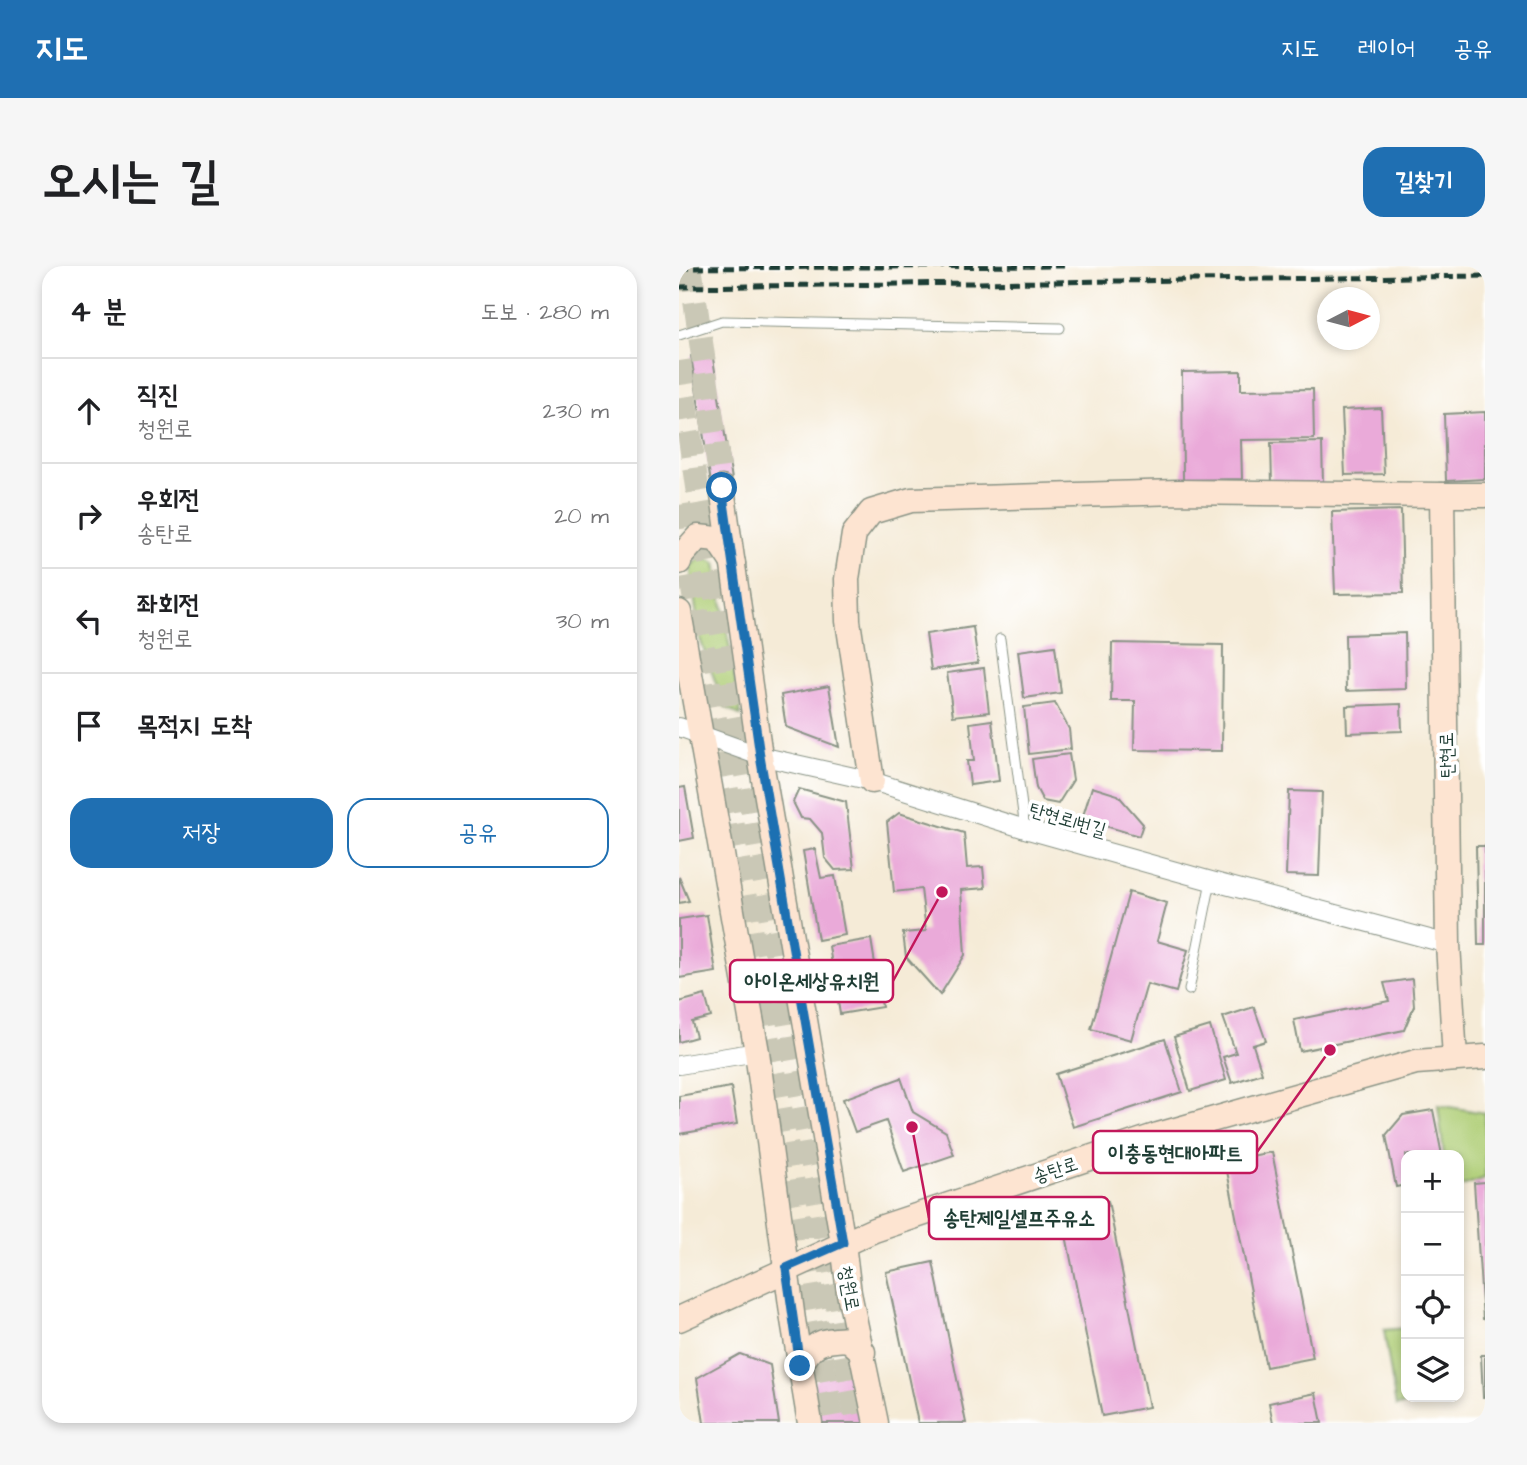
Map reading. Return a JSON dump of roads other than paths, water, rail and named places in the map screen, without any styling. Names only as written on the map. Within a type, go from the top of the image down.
[{"type":"street","name":"청원로","points":[[722,488],[760,756],[843,1243],[849,1293],[876,1423]]},
{"type":"street","points":[[872,781],[848,621],[847,579],[854,534],[871,512],[911,500],[1151,492],[1485,495]]},
{"type":"street","name":"탄현로","points":[[1442,495],[1448,944],[1455,1058]]},
{"type":"street","points":[[679,562],[698,537],[717,539],[733,564]]},
{"type":"street","points":[[679,612],[690,731],[757,1052],[810,1423]]},
{"type":"street","name":"탄현로1번길","points":[[690,731],[760,756],[872,781],[1025,829],[1448,944]]},
{"type":"street","points":[[679,1065],[757,1052]]},
{"type":"street","points":[[1455,1058],[1485,1057]]},
{"type":"street","name":"송탄로","points":[[679,1319],[874,1230],[1177,1130],[1416,1062],[1455,1058],[1485,1070]]},
{"type":"street","points":[[800,1366],[809,1349],[828,1340],[848,1339],[863,1352]]},
{"type":"lane","points":[[679,335],[722,321],[1060,328]]},
{"type":"lane","points":[[1000,639],[1025,829]]},
{"type":"lane","points":[[1189,990],[1211,881]]},
{"type":"tunnel","points":[[690,266],[722,488]]},
{"type":"tunnel","points":[[679,361],[697,487],[857,1423]]},
{"type":"tunnel","points":[[679,505],[833,1423]]},
{"type":"railway","points":[[679,268],[1064,266]]},
{"type":"railway","points":[[679,287],[1485,276]]},
{"type":"place","name":"아이온세상유치원","points":[[942,892]]},
{"type":"place","name":"이충동현대아파트","points":[[1330,1050]]},
{"type":"place","name":"송탄제일셀프주유소","points":[[912,1127]]}]
